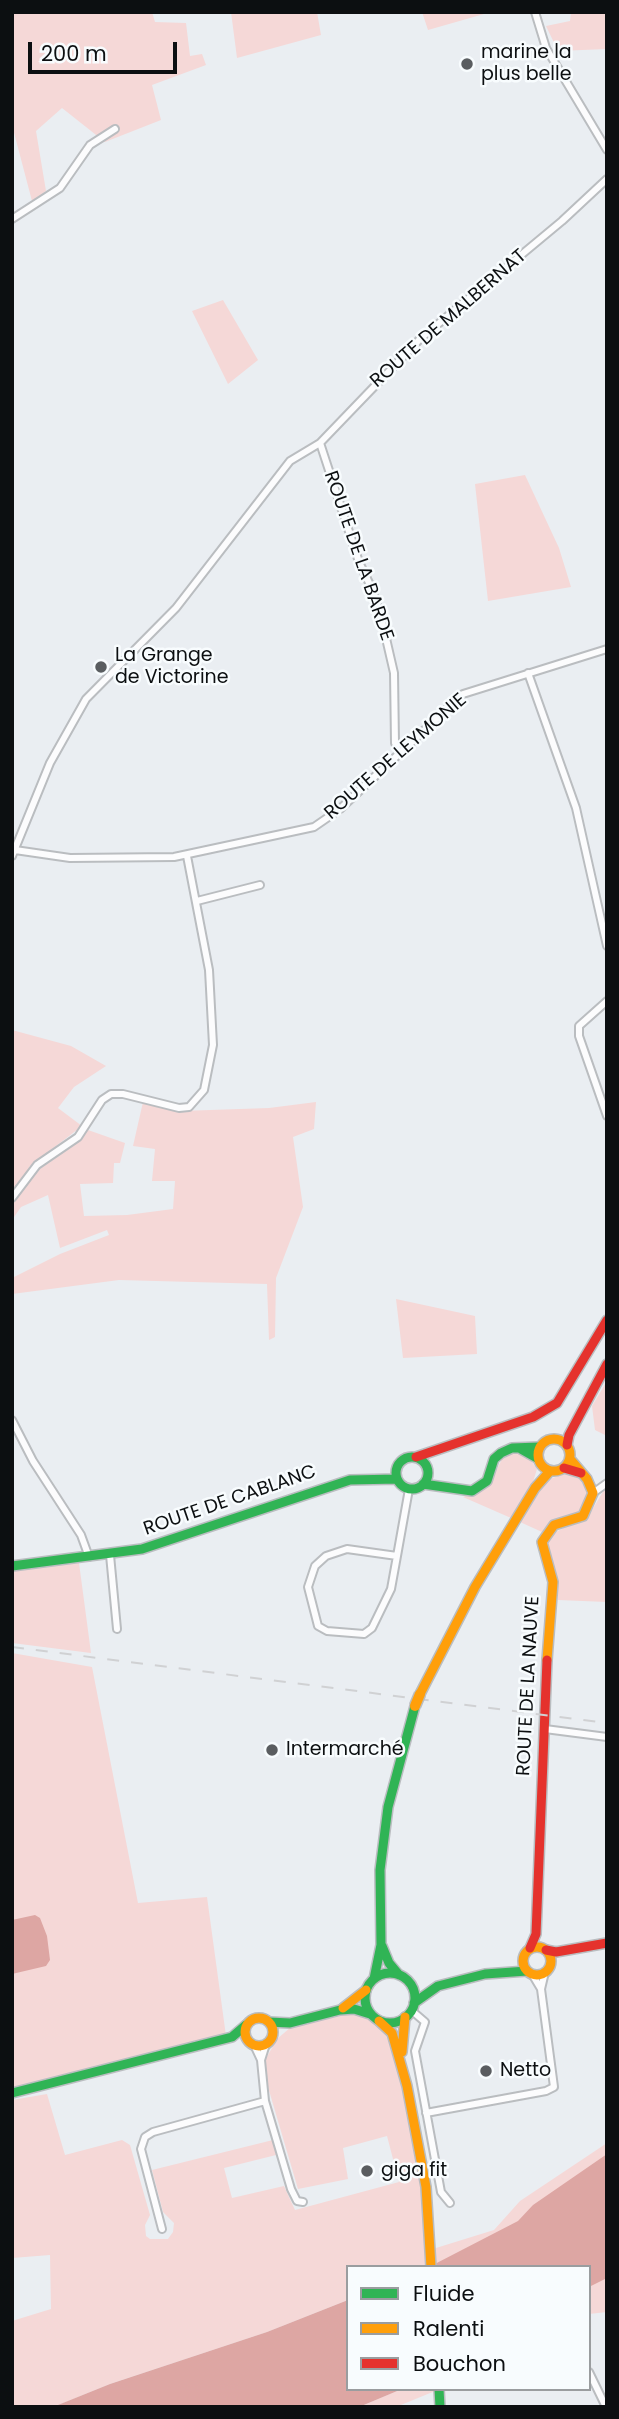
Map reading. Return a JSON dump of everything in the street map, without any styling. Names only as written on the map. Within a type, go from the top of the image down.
[{"type":"main road","points":[[381,1477],[397,1467],[402,1460],[533,1417],[557,1403],[570,1386],[607,1320]]},
{"type":"main road","points":[[567,1464],[567,1445],[607,1364]]},
{"type":"main road","points":[[340,2010],[353,2003],[374,1979],[382,1945],[380,1870],[383,1834],[393,1780],[415,1706],[475,1587],[535,1488],[542,1460],[554,1438],[563,1431],[592,1391]]},
{"type":"main road","points":[[554,1438],[567,1445]]},
{"type":"main road","points":[[381,1477],[397,1479],[409,1489],[423,1484],[441,1485],[460,1492],[471,1491],[487,1481],[494,1459],[500,1453],[520,1448],[542,1460],[567,1464],[583,1474],[593,1493]]},
{"type":"main road","points":[[423,1484],[427,1469],[438,1449]]},
{"type":"main road","points":[[416,1457],[441,1485]]},
{"type":"main road","points":[[397,1467],[397,1479]]},
{"type":"main road","name":"ROUTE DE CABLANC","points":[[12,1566],[142,1549],[350,1480],[381,1477]]},
{"type":"main road","name":"ROUTE DE LA NAUVE","points":[[527,1953],[536,1934],[553,1582],[542,1542],[547,1531],[554,1525],[583,1516],[593,1493]]},
{"type":"main road","name":"ROUTE DE LA NAUVE","points":[[536,1934],[550,1957],[548,1969]]},
{"type":"main road","points":[[382,1945],[389,1963],[409,1982],[438,1986],[485,1974],[548,1969],[559,1959],[607,1943]]},
{"type":"main road","points":[[485,1974],[527,1953],[545,1949],[556,1952],[607,1943]]},
{"type":"main road","points":[[527,1953],[530,1972]]},
{"type":"main road","points":[[374,1979],[386,1973],[400,1975]]},
{"type":"main road","points":[[402,2063],[402,2024],[410,2010],[409,1982]]},
{"type":"main road","points":[[12,2093],[232,2037],[256,2018],[271,2027],[354,2009],[393,2023],[438,1986]]},
{"type":"main road","points":[[366,1990],[366,2007],[392,2033],[402,2063],[422,2158],[431,2265]]},
{"type":"main road","points":[[246,2025],[245,2033],[251,2043]]},
{"type":"main road","points":[[232,2037],[251,2043],[266,2043],[271,2027]]},
{"type":"street","points":[[535,12],[546,48],[607,149]]},
{"type":"street","points":[[12,219],[60,188],[90,145],[115,129]]},
{"type":"street","name":"ROUTE DE MALBERNAT","points":[[14,853],[50,763],[86,699],[176,608],[290,461],[320,443],[420,339],[562,221],[607,179]]},
{"type":"street","name":"ROUTE DE LA BARDE","points":[[320,443],[359,562],[372,589],[382,621],[394,673],[395,743],[399,752]]},
{"type":"street","name":"ROUTE DE LEYMONIE","points":[[14,853],[71,858],[187,856],[314,827],[340,808],[463,694],[607,649]]},
{"type":"street","points":[[528,673],[576,808],[607,946]]},
{"type":"street","points":[[12,1198],[37,1165],[79,1137],[102,1100],[111,1094],[123,1094],[179,1108],[189,1107],[204,1090],[213,1045],[209,970],[187,856]]},
{"type":"street","points":[[197,901],[260,885]]},
{"type":"street","points":[[607,1001],[579,1026],[579,1036],[607,1116]]},
{"type":"street","points":[[12,1420],[33,1461],[81,1535],[89,1557]]},
{"type":"street","points":[[593,1493],[607,1483]]},
{"type":"street","points":[[397,1556],[347,1549],[326,1556],[315,1566],[308,1587],[318,1626],[327,1630],[364,1634],[372,1628],[391,1588],[397,1556],[409,1489]]},
{"type":"street","points":[[110,1555],[117,1629]]},
{"type":"street","points":[[544,1729],[607,1737]]},
{"type":"street","points":[[541,1989],[548,1969]]},
{"type":"street","points":[[426,2113],[545,2091],[554,2087],[541,1989],[530,1972]]},
{"type":"street","points":[[410,2010],[425,2022],[415,2046],[441,2192],[450,2203]]},
{"type":"street","points":[[251,2043],[261,2060]]},
{"type":"street","points":[[266,2043],[261,2060],[265,2101],[291,2189],[297,2201],[303,2202]]},
{"type":"street","points":[[162,2229],[141,2149],[145,2137],[153,2132],[265,2101]]},
{"type":"street","points":[[591,2376],[606,2407]]},
{"type":"shaded area","points":[[12,12],[152,12],[155,22],[186,23],[190,56],[202,54],[206,65],[152,85],[161,120],[105,142],[62,108],[36,131],[46,191],[32,201],[12,125]]},
{"type":"shaded area","points":[[231,12],[317,12],[321,35],[237,58]]},
{"type":"shaded area","points":[[422,12],[491,12],[428,30]]},
{"type":"shaded area","points":[[571,12],[607,12],[607,49],[558,51],[546,26],[570,21]]},
{"type":"shaded area","points":[[223,300],[258,360],[228,384],[192,311]]},
{"type":"shaded area","points":[[525,475],[559,548],[571,587],[488,601],[475,484]]},
{"type":"shaded area","points":[[12,1030],[71,1046],[106,1066],[74,1087],[58,1108],[82,1126],[29,1167],[38,1170],[71,1147],[88,1130],[125,1143],[120,1163],[114,1163],[113,1183],[80,1184],[84,1216],[127,1215],[173,1209],[175,1181],[152,1181],[155,1149],[133,1146],[143,1102],[181,1111],[269,1108],[316,1102],[314,1129],[293,1137],[303,1207],[276,1278],[275,1337],[269,1340],[267,1284],[119,1280],[12,1294],[12,1278],[60,1254],[109,1235],[107,1230],[60,1248],[48,1195],[21,1207],[12,1220]]},
{"type":"shaded area","points":[[396,1299],[475,1316],[477,1354],[403,1358]]},
{"type":"shaded area","points":[[607,1381],[607,1436],[595,1430],[592,1406]]},
{"type":"shaded area","points":[[516,1452],[529,1458],[537,1469],[533,1482],[511,1518],[463,1497],[488,1487],[502,1459]]},
{"type":"shaded area","points":[[567,1473],[581,1480],[587,1488],[589,1494],[584,1508],[577,1514],[549,1523],[542,1532],[520,1522],[547,1480]]},
{"type":"shaded area","points":[[607,1485],[607,1602],[558,1600],[557,1576],[547,1547],[550,1535],[589,1515]]},
{"type":"shaded area","points":[[79,1563],[91,1653],[12,1643],[12,1570]]},
{"type":"shaded area","points":[[12,1653],[92,1667],[138,1903],[207,1897],[226,2036],[12,2088]]},
{"type":"shaded area","points":[[35,1915],[40,1918],[47,1936],[50,1960],[46,1966],[12,1974],[12,1920]]},
{"type":"shaded area","points":[[353,2013],[366,2016],[387,2033],[397,2065],[423,2187],[426,2265],[346,2265],[346,2301],[267,2332],[110,2384],[56,2406],[12,2407],[12,2321],[51,2309],[50,2255],[12,2258],[12,2100],[47,2094],[65,2155],[122,2140],[130,2145],[150,2215],[145,2225],[146,2236],[150,2239],[168,2239],[173,2232],[174,2223],[163,2212],[152,2170],[273,2140],[276,2155],[224,2168],[232,2198],[284,2186],[295,2210],[399,2182],[387,2136],[343,2148],[348,2179],[298,2189],[268,2087],[264,2062],[277,2039],[291,2027]]},
{"type":"shaded area","points":[[607,2143],[607,2186],[448,2265],[436,2263],[436,2248],[494,2230],[520,2201]]},
{"type":"shaded area","points":[[607,2154],[607,2278],[591,2286],[591,2265],[433,2265],[518,2221],[533,2205]]},
{"type":"shaded area","points":[[607,2274],[607,2312],[591,2314],[591,2284]]},
{"type":"shaded area","points":[[346,2301],[346,2391],[397,2391],[359,2407],[53,2407],[110,2384],[267,2332]]},
{"type":"shaded area","points":[[397,2391],[435,2391],[396,2407],[359,2407]]},
{"type":"railway","points":[[12,1647],[607,1723]]},
{"type":"traffic: fast","points":[[423,1484],[472,1491],[487,1481],[494,1459],[501,1453],[512,1448],[539,1447]]},
{"type":"traffic: fast","points":[[521,1449],[537,1458]]},
{"type":"traffic: fast","points":[[412,1457],[423,1462],[428,1473],[423,1484],[412,1489],[401,1484],[396,1473],[401,1462],[412,1457]]},
{"type":"traffic: fast","points":[[12,1566],[142,1549],[350,1480],[397,1479]]},
{"type":"traffic: fast","points":[[374,1979],[381,1945],[380,1870],[388,1807],[415,1706]]},
{"type":"traffic: fast","points":[[382,1946],[389,1963],[399,1975]]},
{"type":"traffic: fast","points":[[414,2003],[438,1986],[485,1974],[527,1971]]},
{"type":"traffic: fast","points":[[390,1973],[408,1980],[415,1998],[408,2016],[390,2023],[372,2016],[365,1998],[372,1980],[390,1973]]},
{"type":"traffic: fast","points":[[269,2022],[290,2023],[340,2010],[354,2009],[370,2014]]},
{"type":"traffic: fast","points":[[12,2093],[232,2037],[246,2025]]},
{"type":"traffic: fast","points":[[439,2391],[440,2407]]},
{"type":"traffic: slow","points":[[554,1439],[566,1443],[570,1455],[566,1467],[554,1471],[542,1467],[538,1455],[542,1443],[554,1439]]},
{"type":"traffic: slow","points":[[547,1660],[553,1582],[542,1542],[554,1525],[583,1516],[593,1493],[587,1479],[570,1459]]},
{"type":"traffic: slow","points":[[420,1694],[475,1587],[535,1488],[550,1471]]},
{"type":"traffic: slow","points":[[415,1706],[420,1694]]},
{"type":"traffic: slow","points":[[537,1947],[547,1951],[551,1961],[547,1971],[537,1975],[527,1971],[523,1961],[527,1951],[537,1947]]},
{"type":"traffic: slow","points":[[343,2008],[366,1990]]},
{"type":"traffic: slow","points":[[402,2052],[405,2017]]},
{"type":"traffic: slow","points":[[259,2018],[269,2022],[273,2032],[269,2042],[259,2046],[249,2042],[245,2032],[249,2022],[259,2018]]},
{"type":"traffic: slow","points":[[379,2021],[392,2033],[407,2086],[426,2187],[431,2265]]},
{"type":"traffic: jam","points":[[416,1457],[533,1417],[557,1403],[607,1320]]},
{"type":"traffic: jam","points":[[567,1445],[569,1435],[607,1364]]},
{"type":"traffic: jam","points":[[564,1468],[581,1473]]},
{"type":"traffic: jam","points":[[530,1948],[536,1934],[547,1660]]},
{"type":"traffic: jam","points":[[546,1950],[556,1952],[607,1943]]},
{"type":"place","name":"marine la plus belle","points":[[467,64]]},
{"type":"place","name":"La Grange de Victorine","points":[[101,667]]},
{"type":"place","name":"Intermarché","points":[[272,1750]]},
{"type":"place","name":"Netto","points":[[486,2071]]},
{"type":"place","name":"giga fit","points":[[367,2171]]}]
